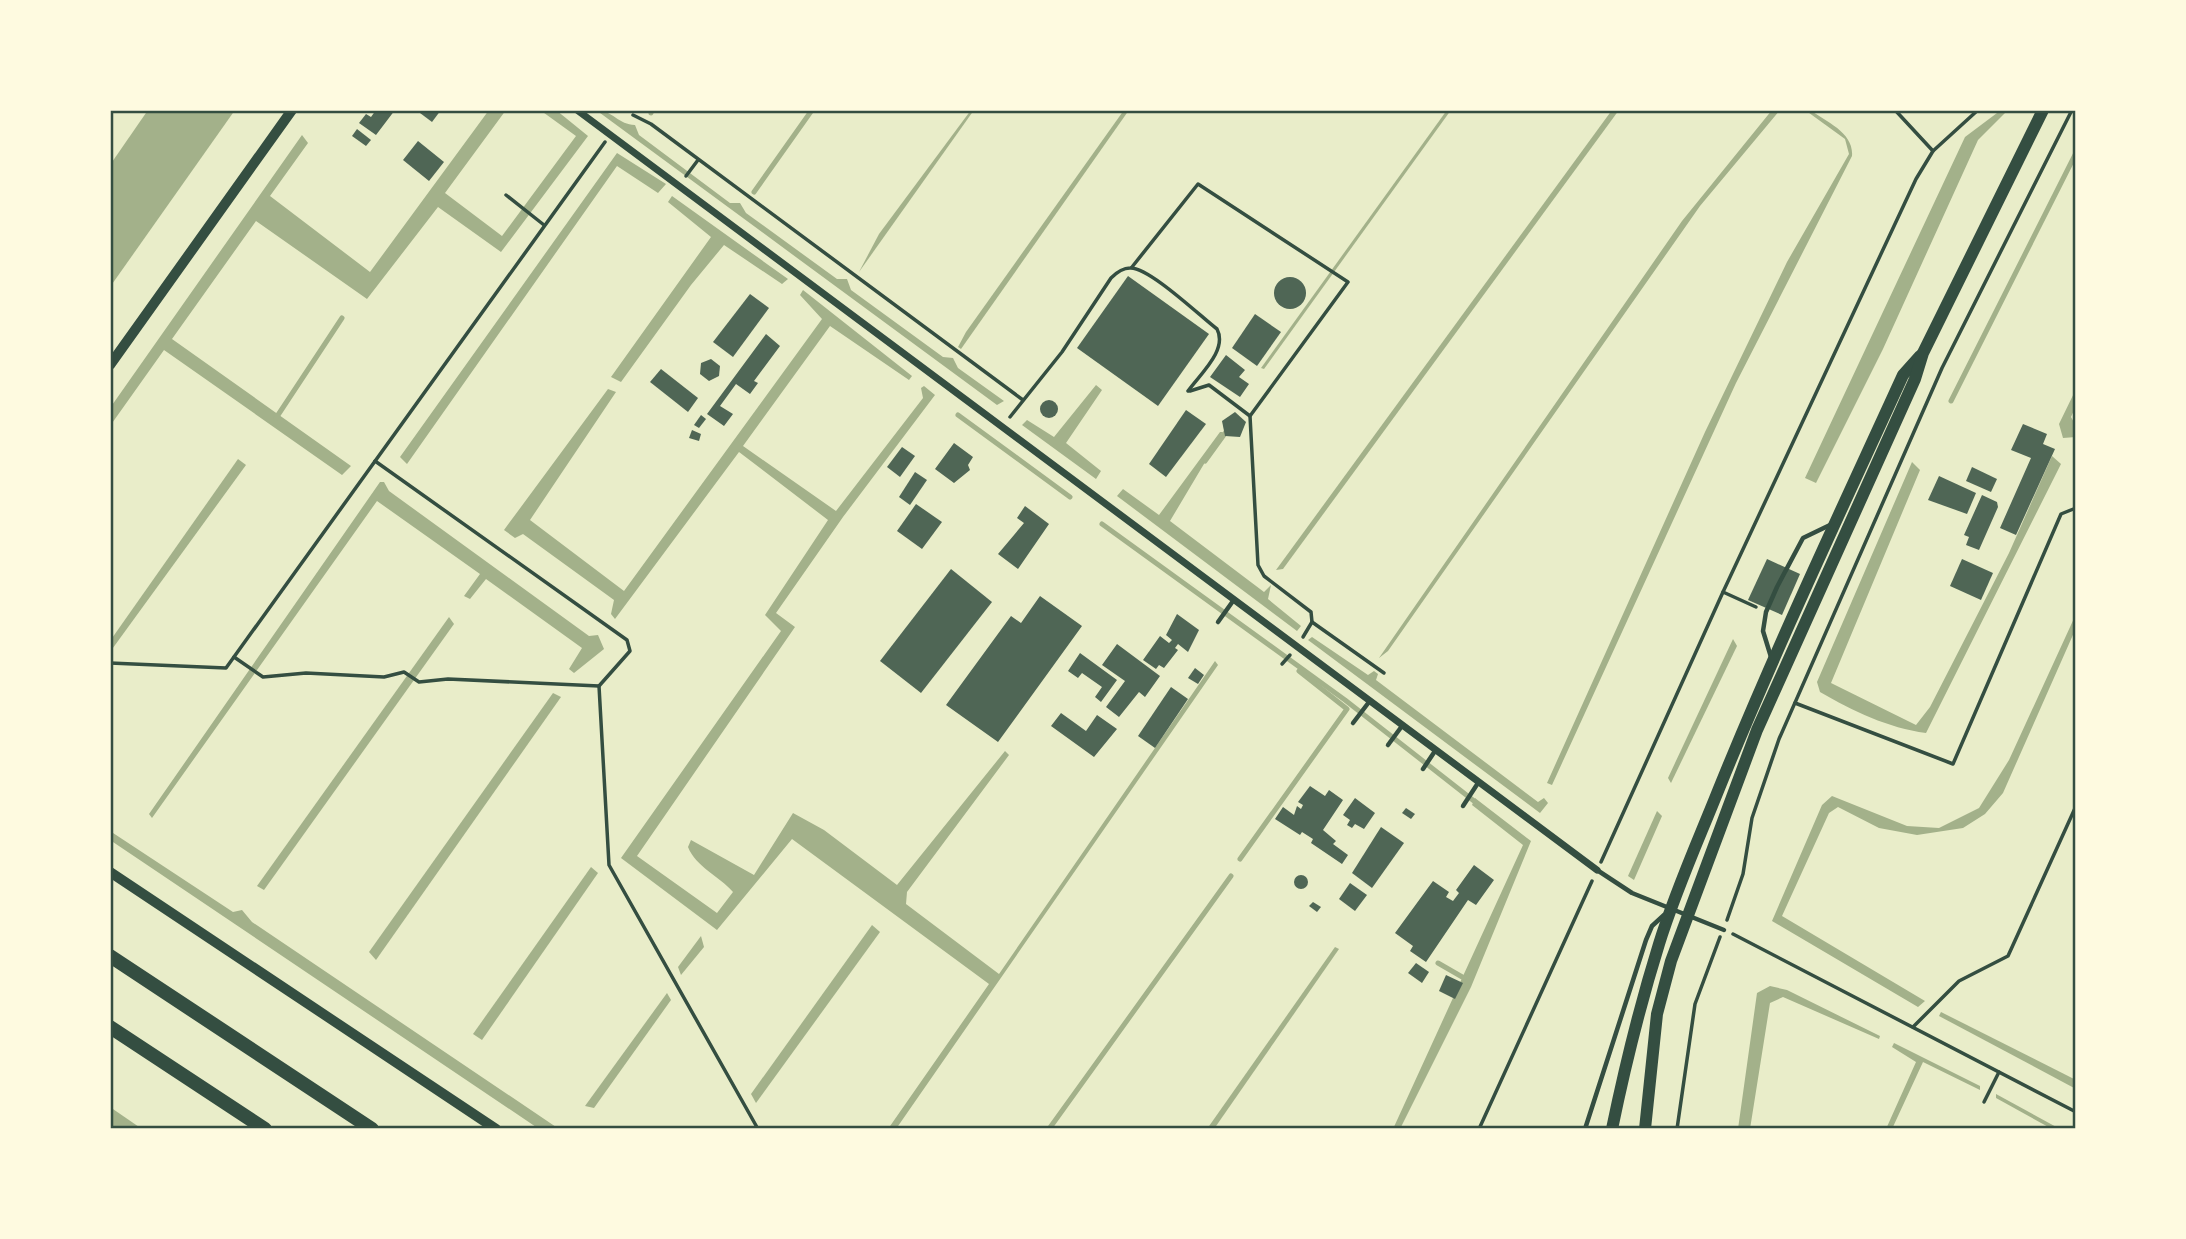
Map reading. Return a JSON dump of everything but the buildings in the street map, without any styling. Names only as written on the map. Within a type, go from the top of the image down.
[{"type":"highway","points":[[110,956],[372,1129]]},
{"type":"highway","points":[[110,1027],[265,1129]]},
{"type":"main road","points":[[1645,1129],[1657,1014],[1671,961],[1757,730],[1915,379],[1923,353],[2043,110]]},
{"type":"main road","points":[[1612,1129],[1630,1043],[1671,909],[1772,661],[1834,523],[1903,375],[1923,353]]},
{"type":"street","points":[[110,365],[292,110]]},
{"type":"street","points":[[577,110],[1233,601],[1294,651],[1369,702],[1402,726],[1433,754],[1478,783],[1598,870]]},
{"type":"street","points":[[110,872],[496,1129]]},
{"type":"lane","points":[[1772,661],[1763,631],[1766,612],[1803,538],[1834,523]]},
{"type":"lane","points":[[1218,622],[1233,601]]},
{"type":"lane","points":[[1353,723],[1369,702]]},
{"type":"lane","points":[[1388,745],[1402,726]]},
{"type":"lane","points":[[1423,769],[1433,754]]},
{"type":"lane","points":[[1463,806],[1478,783]]},
{"type":"lane","points":[[1598,870],[1632,893],[1724,930]]},
{"type":"lane","points":[[1585,1129],[1646,940],[1652,926],[1671,909]]},
{"type":"path","points":[[1895,110],[1933,151]]},
{"type":"path","points":[[1479,1129],[1723,592],[1916,179],[1933,151],[1978,110]]},
{"type":"path","points":[[1677,1129],[1695,1004],[1743,874],[1752,818],[1779,739],[1942,368],[2072,110]]},
{"type":"path","points":[[633,115],[651,124],[1023,400]]},
{"type":"path","points":[[110,663],[226,668],[610,135]]},
{"type":"path","points":[[684,179],[698,160]]},
{"type":"path","points":[[1002,428],[1062,352],[1111,278],[1119,271],[1132,267],[1198,184],[1348,282],[1250,415],[1258,565],[1264,576],[1311,612],[1312,622],[1294,651],[1282,664]]},
{"type":"path","points":[[506,195],[536,216],[544,225]]},
{"type":"path","points":[[1132,267],[1148,275],[1217,329],[1221,336],[1221,346],[1188,391],[1209,385],[1250,415]]},
{"type":"path","points":[[375,461],[627,640],[630,651],[599,686],[609,865],[758,1129]]},
{"type":"path","points":[[1796,703],[1953,764],[2062,514],[2076,508]]},
{"type":"path","points":[[1723,592],[1766,612]]},
{"type":"path","points":[[1312,622],[1384,673]]},
{"type":"path","points":[[234,657],[263,677],[306,673],[384,677],[404,673],[419,682],[448,679],[599,686]]},
{"type":"path","points":[[1913,1027],[1959,981],[2008,956],[2076,806]]},
{"type":"path","points":[[1724,930],[2076,1112]]},
{"type":"path","points":[[1984,1102],[1998,1072]]},
{"type":"shaded area","points":[[148,110],[235,110],[110,287],[110,165]]},
{"type":"shaded area","points":[[489,110],[506,110],[445,193],[502,236],[576,136],[540,110],[556,110],[588,136],[501,252],[438,207],[367,299],[256,221],[172,339],[351,466],[342,475],[164,350],[110,426],[110,408],[302,135],[308,143],[270,196],[370,272]]},
{"type":"shaded area","points":[[596,110],[635,125],[639,135],[730,203],[740,203],[746,213],[837,279],[847,279],[851,290],[943,357],[953,358],[958,368],[1004,401],[997,405]]},
{"type":"shaded area","points":[[971,110],[974,110],[859,272],[879,234]]},
{"type":"shaded area","points":[[1124,110],[1129,110],[961,349],[958,347],[966,332]]},
{"type":"shaded area","points":[[1447,110],[1451,110],[1264,369],[1261,368]]},
{"type":"shaded area","points":[[1612,110],[1619,110],[1283,569],[1276,570]]},
{"type":"shaded area","points":[[1772,110],[1780,110],[1700,206],[1388,651],[1379,658],[1682,221]]},
{"type":"shaded area","points":[[1805,110],[1810,110],[1844,135],[1849,141],[1852,156],[1736,383],[1552,785],[1547,783],[1705,432],[1787,262],[1849,154],[1845,139]]},
{"type":"shaded area","points":[[2001,110],[2008,110],[1978,140],[1883,349],[1816,483],[1805,478],[1965,137]]},
{"type":"shaded area","points":[[617,153],[666,184],[658,193],[617,166],[407,464],[400,457]]},
{"type":"shaded area","points":[[672,196],[788,279],[782,284],[724,245],[691,285],[621,382],[611,377],[711,237],[668,202]]},
{"type":"shaded area","points":[[803,290],[912,376],[909,380],[830,326],[743,446],[836,511],[923,398],[921,388],[924,386],[935,395],[843,517],[776,613],[795,627],[637,856],[717,913],[733,892],[696,860],[688,847],[691,840],[754,875],[793,813],[824,830],[897,885],[1005,751],[1009,755],[907,892],[906,904],[999,974],[1215,661],[1218,665],[896,1129],[888,1129],[989,984],[792,839],[717,930],[621,858],[781,631],[765,615],[828,520],[739,452],[615,619],[611,614],[614,600],[523,534],[515,538],[504,530],[608,389],[616,392],[530,520],[624,591],[822,319],[800,295]]},
{"type":"shaded area","points":[[1096,385],[1102,390],[1066,443],[1101,471],[1096,479],[1022,425],[1027,420],[1054,437]]},
{"type":"shaded area","points":[[2076,389],[2076,406],[2071,417],[2076,426],[2076,437],[2063,438],[2059,424]]},
{"type":"shaded area","points":[[1220,432],[1223,432],[1170,521],[1264,592],[1271,585],[1268,599],[1301,626],[1297,631],[1117,496],[1123,489],[1159,515]]},
{"type":"shaded area","points":[[2052,456],[2061,464],[1926,733],[1871,718],[1820,692],[1817,682],[1912,462],[1920,470],[1831,683],[1916,725],[1930,707],[2009,553]]},
{"type":"shaded area","points":[[238,459],[246,465],[110,652],[110,641]]},
{"type":"shaded area","points":[[380,482],[384,482],[389,491],[589,636],[598,635],[604,649],[574,673],[569,669],[582,648],[486,579],[470,599],[464,596],[480,574],[377,501],[152,818],[149,814]]},
{"type":"shaded area","points":[[2076,614],[2076,628],[2003,793],[1985,814],[1963,828],[1917,835],[1879,828],[1838,807],[1829,813],[1782,916],[1925,1001],[1918,1007],[1772,921],[1822,805],[1832,796],[1907,826],[1939,828],[1979,808],[2009,760]]},
{"type":"shaded area","points":[[449,617],[454,624],[264,890],[257,886]]},
{"type":"shaded area","points":[[1312,637],[1368,675],[1374,671],[1378,674],[1376,680],[1538,802],[1544,798],[1548,803],[1540,813],[1308,640]]},
{"type":"shaded area","points":[[1733,639],[1737,646],[1671,783],[1668,778]]},
{"type":"shaded area","points":[[553,693],[561,697],[376,960],[369,952]]},
{"type":"shaded area","points":[[1475,798],[1531,841],[1471,987],[1400,1129],[1393,1129],[1523,845],[1472,805]]},
{"type":"shaded area","points":[[1657,811],[1662,816],[1634,880],[1628,876]]},
{"type":"shaded area","points":[[110,831],[233,912],[242,910],[252,922],[559,1129],[539,1129],[110,840]]},
{"type":"shaded area","points":[[591,867],[598,873],[482,1040],[473,1034]]},
{"type":"shaded area","points":[[872,925],[880,932],[756,1103],[751,1094]]},
{"type":"shaded area","points":[[701,936],[704,947],[681,975],[678,967]]},
{"type":"shaded area","points":[[1335,947],[1339,949],[1214,1129],[1207,1129]]},
{"type":"shaded area","points":[[1770,986],[1787,990],[1880,1036],[1879,1039],[1783,997],[1770,1003],[1750,1129],[1738,1129],[1757,993]]},
{"type":"shaded area","points":[[667,993],[671,1000],[594,1108],[585,1106]]},
{"type":"shaded area","points":[[1941,1012],[2076,1080],[2076,1089],[1939,1016]]},
{"type":"shaded area","points":[[1894,1043],[1980,1086],[1980,1090],[1923,1062],[1892,1129],[1886,1129],[1916,1062],[1892,1047]]},
{"type":"shaded area","points":[[1996,1094],[2060,1129],[2052,1129],[1996,1098]]},
{"type":"shaded area","points":[[110,1107],[142,1129],[110,1129]]},
{"type":"waterway","points":[[754,192],[812,110]]},
{"type":"waterway","points":[[1951,401],[2076,153]]},
{"type":"waterway","points":[[276,418],[342,318]]},
{"type":"waterway","points":[[958,415],[1070,497]]},
{"type":"waterway","points":[[1205,461],[1226,432]]},
{"type":"waterway","points":[[1102,524],[1345,700],[1474,801]]},
{"type":"waterway","points":[[1240,859],[1347,709],[1299,671]]},
{"type":"waterway","points":[[1049,1129],[1231,876]]},
{"type":"waterway","points":[[1438,963],[1464,978]]}]
